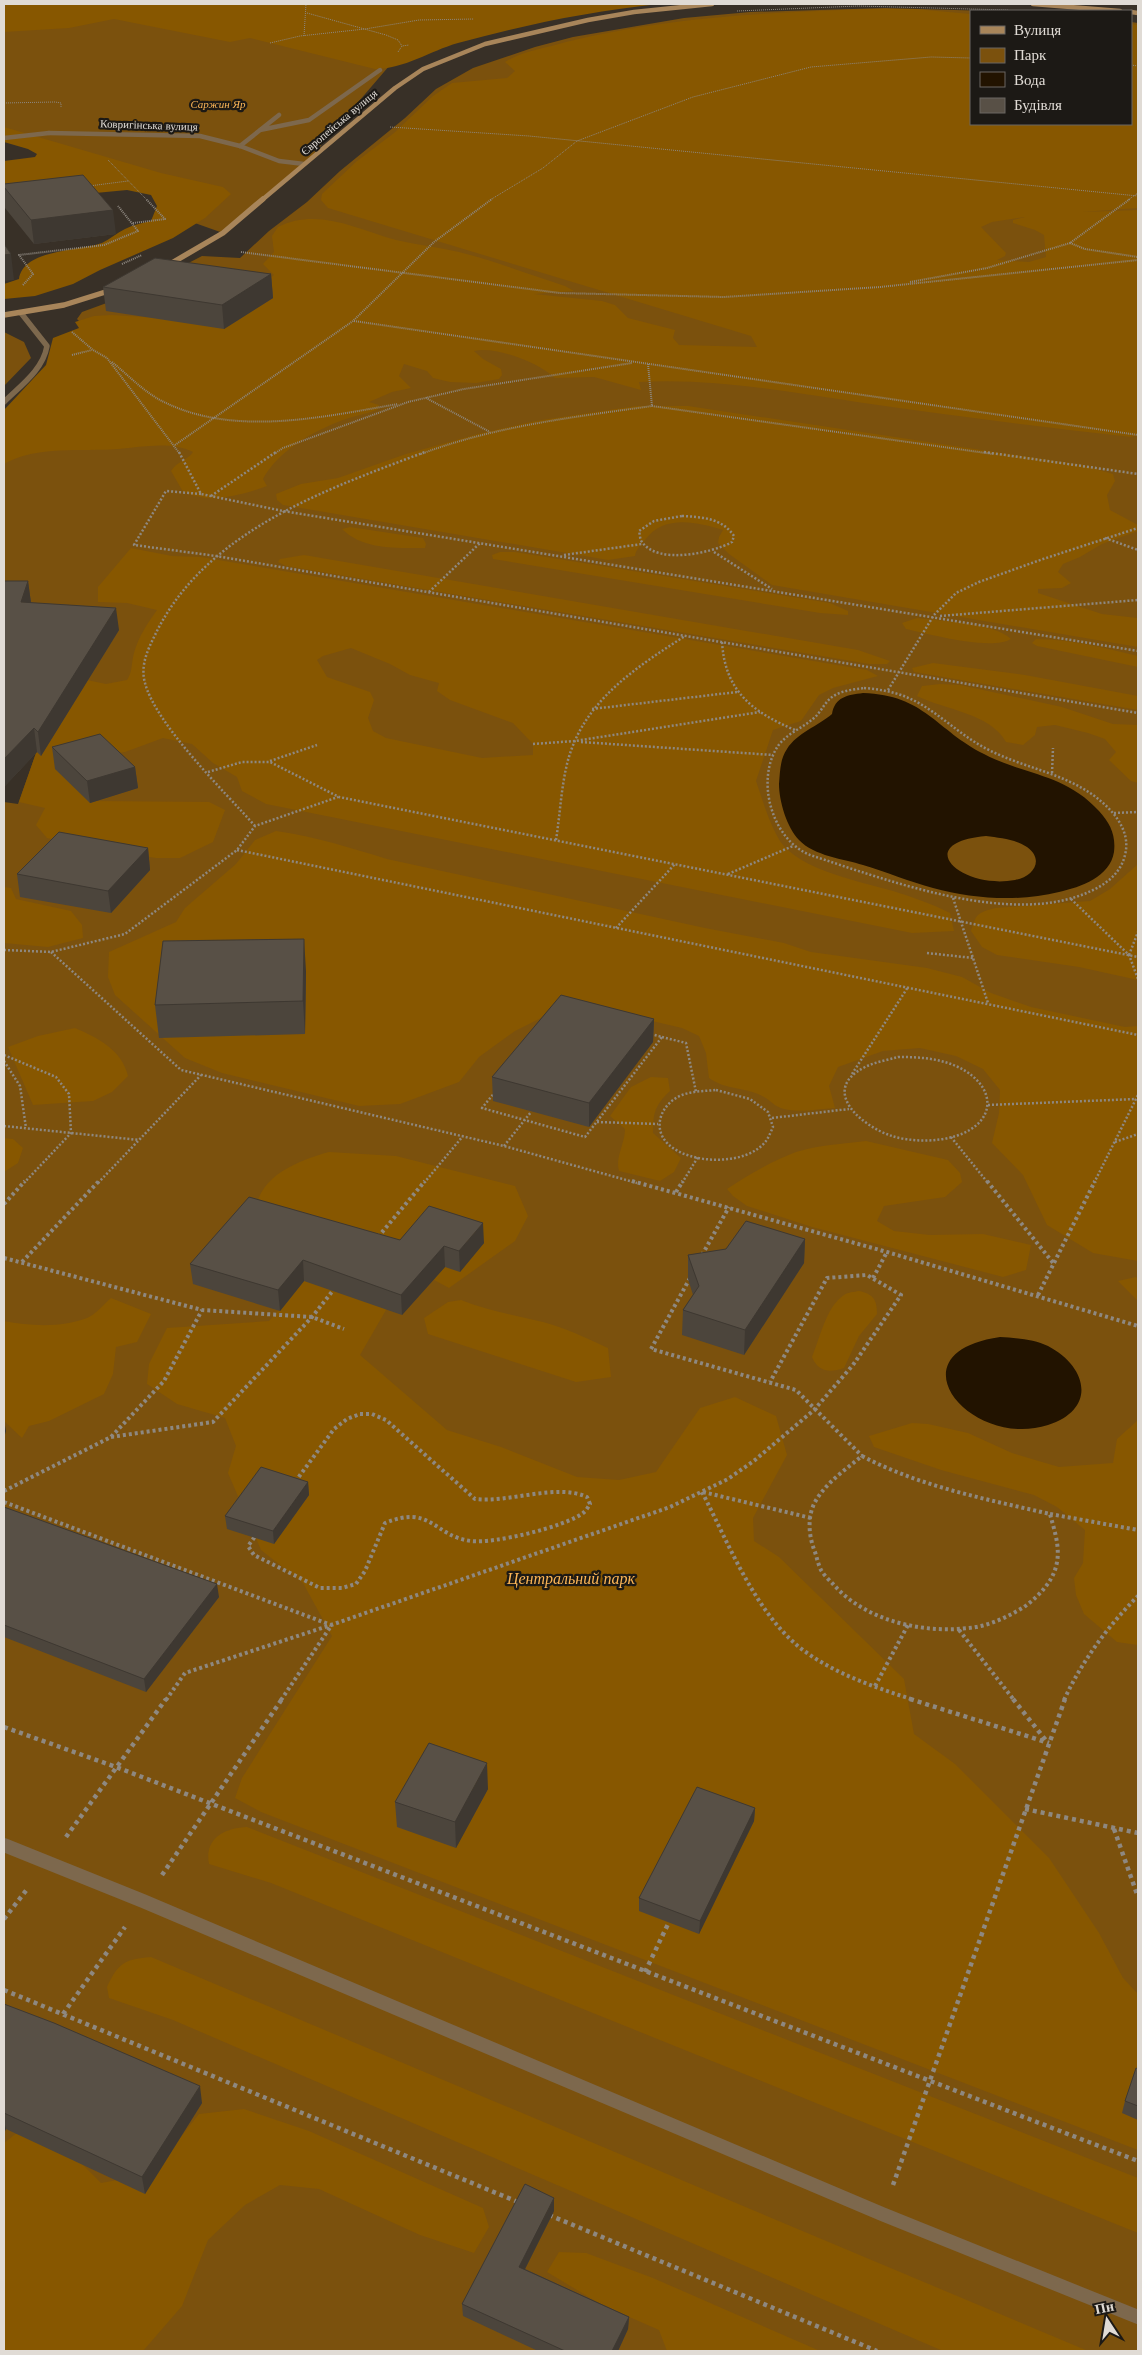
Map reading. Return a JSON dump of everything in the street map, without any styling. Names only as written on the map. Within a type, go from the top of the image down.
[{"type":"main road","name":"Європейська вулиця","points":[[162,269],[222,232],[396,88],[423,69],[458,53],[485,44],[588,20],[634,12],[712,4]]},
{"type":"main road","points":[[1032,4],[1107,10]]},
{"type":"main road","points":[[4,315],[76,302],[120,287]]},
{"type":"street","points":[[260,130],[309,120],[332,106],[380,70]]},
{"type":"street","points":[[240,146],[279,115]]},
{"type":"street","name":"Ковригінська вулиця","points":[[4,138],[49,133],[184,134],[207,137],[240,146],[279,161],[304,164]]},
{"type":"street","points":[[174,263],[186,264]]},
{"type":"street","points":[[4,402],[41,363],[47,351],[47,346],[21,313]]},
{"type":"street","points":[[4,1845],[143,1901],[882,2214],[1138,2317]]},
{"type":"path","points":[[304,36],[307,13],[306,4]]},
{"type":"path","points":[[734,11],[858,6],[1015,10]]},
{"type":"path","points":[[307,13],[398,40],[402,46]]},
{"type":"path","points":[[270,43],[304,36],[419,20],[481,18]]},
{"type":"path","points":[[175,445],[353,321],[400,273],[464,218],[508,188],[543,168],[577,141],[693,98],[812,67],[931,57],[970,58]]},
{"type":"path","points":[[384,126],[577,141],[1138,194]]},
{"type":"path","points":[[107,159],[165,220],[132,224]]},
{"type":"path","points":[[90,186],[128,181]]},
{"type":"path","points":[[880,287],[987,268],[1070,243],[1134,195]]},
{"type":"path","points":[[22,286],[32,274],[19,255],[104,245],[138,231],[118,206]]},
{"type":"path","points":[[1070,243],[1085,249],[1138,258]]},
{"type":"path","points":[[245,246],[238,252],[560,294],[724,297],[880,287],[1138,258]]},
{"type":"path","points":[[120,265],[143,255]]},
{"type":"path","points":[[353,321],[1138,435]]},
{"type":"path","points":[[66,328],[162,401],[214,418],[253,421],[326,416],[408,402]]},
{"type":"path","points":[[107,358],[175,445],[201,494]]},
{"type":"path","points":[[211,496],[283,448],[408,402],[425,397],[635,362]]},
{"type":"path","points":[[648,364],[652,406]]},
{"type":"path","points":[[425,397],[490,432]]},
{"type":"path","points":[[255,826],[183,745],[158,710],[144,685],[142,670],[147,651],[165,614],[179,594],[216,556],[283,511],[389,466],[490,432],[561,419],[652,406],[1138,474]]},
{"type":"path","points":[[1138,650],[283,511],[201,494],[166,491],[134,545],[216,556],[1138,713]]},
{"type":"path","points":[[667,517],[697,517],[723,524],[731,529],[734,536],[732,542],[725,548],[714,552],[688,556],[674,555],[642,544],[638,537],[639,531],[644,525],[667,517]]},
{"type":"path","points":[[888,690],[934,616],[949,598],[964,589],[1104,538],[1138,528]]},
{"type":"path","points":[[1104,538],[1138,550]]},
{"type":"path","points":[[429,592],[481,543]]},
{"type":"path","points":[[559,555],[642,544]]},
{"type":"path","points":[[714,552],[773,590]]},
{"type":"path","points":[[934,616],[1138,600]]},
{"type":"path","points":[[556,840],[568,763],[575,741],[592,709],[615,685],[648,660],[686,636]]},
{"type":"path","points":[[722,642],[723,664],[737,692],[760,712],[780,724],[795,730]]},
{"type":"path","points":[[864,688],[888,690],[902,694],[931,709],[967,737],[993,753],[1052,773],[1085,789],[1113,813],[1122,825],[1128,842],[1120,871],[1102,885],[1072,899],[1007,904],[953,898],[920,891],[810,855],[793,846],[777,822],[770,796],[769,774],[772,755],[784,739],[795,730],[815,717],[830,697],[839,692],[864,688]]},
{"type":"path","points":[[592,709],[737,692]]},
{"type":"path","points":[[533,744],[575,741],[760,712]]},
{"type":"path","points":[[575,741],[772,755]]},
{"type":"path","points":[[208,772],[242,762],[270,762],[317,745]]},
{"type":"path","points":[[1052,773],[1053,748]]},
{"type":"path","points":[[270,762],[339,797],[1138,957]]},
{"type":"path","points":[[4,950],[51,952],[125,934],[237,850],[255,826],[339,797]]},
{"type":"path","points":[[1113,813],[1138,812]]},
{"type":"path","points":[[727,874],[793,846]]},
{"type":"path","points":[[237,850],[1138,1035]]},
{"type":"path","points":[[616,928],[675,864]]},
{"type":"path","points":[[953,898],[988,1003]]},
{"type":"path","points":[[1072,899],[1128,955],[1138,979]]},
{"type":"path","points":[[1128,955],[1138,932]]},
{"type":"path","points":[[51,952],[181,1070],[504,1146],[676,1192],[1038,1295],[1138,1326]]},
{"type":"path","points":[[928,953],[973,958]]},
{"type":"path","points":[[848,1079],[860,1068],[877,1060],[898,1057],[922,1057],[946,1062],[966,1071],[981,1084],[989,1098],[988,1113],[978,1126],[960,1135],[937,1141],[914,1141],[891,1137],[870,1128],[855,1118],[846,1105],[844,1091],[848,1079],[908,987]]},
{"type":"path","points":[[662,1037],[585,1137],[482,1108],[562,1010],[686,1043],[696,1092]]},
{"type":"path","points":[[4,1055],[56,1077],[69,1094],[71,1133],[4,1204]]},
{"type":"path","points":[[4,1060],[20,1086],[26,1128]]},
{"type":"path","points":[[22,1263],[201,1075]]},
{"type":"path","points":[[716,1090],[735,1093],[752,1099],[764,1108],[772,1118],[774,1129],[769,1139],[760,1149],[746,1156],[728,1159],[698,1157],[676,1149],[664,1140],[658,1128],[659,1116],[666,1105],[679,1097],[696,1092],[716,1090]]},
{"type":"path","points":[[988,1105],[1137,1097],[1038,1295]]},
{"type":"path","points":[[772,1118],[849,1109]]},
{"type":"path","points":[[504,1146],[531,1112]]},
{"type":"path","points":[[597,1122],[658,1124]]},
{"type":"path","points":[[4,1126],[139,1140]]},
{"type":"path","points":[[1115,1142],[1138,1134]]},
{"type":"path","points":[[375,1242],[463,1136]]},
{"type":"path","points":[[951,1138],[1054,1264]]},
{"type":"path","points":[[676,1192],[698,1157]]},
{"type":"path","points":[[701,1257],[729,1207]]},
{"type":"path","points":[[873,1278],[887,1252]]},
{"type":"path","points":[[4,1258],[202,1310],[312,1317],[344,1329]]},
{"type":"path","points":[[692,1274],[651,1349],[796,1390],[862,1456],[882,1468],[910,1478],[1050,1514],[1138,1530]]},
{"type":"path","points":[[4,1919],[186,1673],[332,1625],[670,1507],[728,1479],[814,1410],[853,1366],[901,1294],[866,1275],[827,1278],[770,1382]]},
{"type":"path","points":[[4,1491],[111,1437],[213,1422],[312,1317],[337,1286]]},
{"type":"path","points":[[111,1437],[164,1381],[202,1310]]},
{"type":"path","points":[[360,1414],[372,1414],[386,1420],[474,1499],[492,1502],[565,1492],[579,1493],[587,1497],[590,1504],[579,1516],[500,1541],[484,1543],[468,1541],[416,1514],[398,1516],[385,1523],[364,1571],[356,1584],[342,1588],[320,1588],[254,1554],[248,1546],[270,1516],[334,1428],[347,1418],[360,1414]]},
{"type":"path","points":[[862,1456],[828,1485],[817,1499],[808,1525],[812,1552],[826,1578],[851,1601],[883,1618],[921,1629],[959,1630],[995,1624],[1025,1609],[1046,1588],[1057,1563],[1056,1536],[1050,1514]]},
{"type":"path","points":[[702,1492],[811,1518]]},
{"type":"path","points":[[702,1492],[765,1608],[786,1634],[805,1650],[830,1666],[875,1686],[1049,1743]]},
{"type":"path","points":[[4,1502],[332,1625]]},
{"type":"path","points":[[882,2214],[1062,1705],[1081,1668],[1114,1621],[1138,1596]]},
{"type":"path","points":[[63,2014],[212,1804],[332,1625]]},
{"type":"path","points":[[875,1686],[908,1625]]},
{"type":"path","points":[[959,1630],[1049,1743]]},
{"type":"path","points":[[4,1727],[116,1767],[1138,2162]]},
{"type":"path","points":[[1025,1809],[1138,1833]]},
{"type":"path","points":[[1114,1828],[1138,1897]]},
{"type":"path","points":[[645,1972],[669,1922]]},
{"type":"path","points":[[4,1990],[520,2203]]},
{"type":"path","points":[[538,2211],[877,2351]]},
{"type":"green space","name":"Саржин Яр","points":[[4,4],[414,37],[305,164],[223,233],[192,222],[148,178],[4,135]]},
{"type":"green space","points":[[4,4],[659,4],[558,19],[508,30],[448,46],[407,63],[375,69],[250,38],[230,42],[114,19],[69,28],[4,32]]},
{"type":"green space","name":"Центральний парк","points":[[885,8],[970,10],[970,125],[1132,125],[1132,22],[1138,23],[1138,2351],[4,2351],[4,802],[18,804],[55,700],[4,693],[4,426],[85,327],[77,319],[82,312],[123,297],[202,256],[240,258],[269,231],[307,202],[340,171],[405,118],[436,89],[473,68],[535,47],[573,37],[684,18],[750,12]]},
{"type":"green space","points":[[874,9],[915,9],[970,14],[970,125],[1132,125],[1132,24],[1138,25],[1138,208],[1082,212],[1138,210],[1138,435],[1131,437],[1028,425],[721,384],[666,381],[639,382],[641,390],[594,377],[555,378],[539,367],[517,357],[506,353],[483,350],[474,351],[483,359],[501,369],[502,375],[499,379],[476,383],[450,382],[433,378],[427,371],[404,364],[399,376],[411,388],[392,392],[369,402],[379,405],[377,410],[343,420],[297,443],[278,460],[263,479],[267,486],[247,493],[213,498],[192,495],[182,490],[171,471],[193,452],[175,447],[59,450],[31,454],[4,464],[4,410],[46,365],[53,338],[79,328],[75,322],[94,316],[112,315],[208,321],[274,275],[263,264],[274,252],[272,236],[278,227],[293,221],[322,219],[337,222],[396,240],[459,252],[499,264],[565,286],[574,291],[534,294],[602,301],[615,305],[628,318],[675,330],[673,338],[679,345],[757,347],[751,336],[328,208],[321,200],[322,194],[357,161],[394,133],[433,96],[452,83],[507,78],[515,71],[505,62],[534,50],[566,42],[680,21],[757,14]],"holes":[[[1025,217],[1013,220],[1013,223],[1044,235],[1046,257],[1029,262],[997,260],[1005,256],[1006,253],[981,227],[992,222]]]},
{"type":"green space","points":[[4,127],[161,173],[223,187],[231,194],[205,218],[173,238],[73,284],[35,296],[4,299],[4,284],[19,279],[23,269],[31,262],[54,253],[102,243],[128,228],[151,221],[157,206],[151,195],[127,190],[85,194],[4,207],[4,161],[35,157],[37,154],[28,149],[4,142]]},
{"type":"green space","points":[[4,332],[24,342],[31,358],[4,386]]},
{"type":"green space","points":[[636,406],[688,406],[1082,465],[1113,474],[1115,481],[1107,495],[1110,510],[1138,525],[1138,531],[1102,544],[1080,557],[1063,564],[1058,572],[1071,583],[1062,588],[1038,589],[1038,593],[1102,614],[1138,618],[1138,647],[772,585],[729,554],[718,543],[723,530],[692,523],[671,523],[662,526],[645,540],[635,556],[608,560],[283,505],[277,500],[276,494],[301,484],[338,478],[406,454],[478,434],[535,421]]},
{"type":"green space","points":[[350,527],[423,538],[426,544],[425,548],[392,548],[370,544],[350,536],[342,529]]},
{"type":"green space","points":[[131,548],[172,556],[201,557],[867,670],[878,676],[833,688],[819,695],[801,721],[773,730],[756,781],[766,812],[780,841],[801,860],[832,874],[893,891],[950,913],[954,931],[912,933],[266,804],[242,791],[237,777],[213,763],[192,744],[163,738],[125,752],[102,755],[88,801],[209,802],[225,810],[213,842],[180,858],[156,858],[89,848],[47,838],[36,825],[45,808],[19,802],[63,675],[106,684],[127,680],[138,641],[157,610],[127,603],[98,602],[98,587]],"holes":[[[351,648],[390,664],[410,675],[439,683],[437,691],[450,700],[513,723],[533,744],[533,755],[482,758],[386,738],[373,731],[368,718],[374,700],[370,692],[327,677],[317,660],[323,656]]]},
{"type":"green space","points":[[500,552],[515,552],[830,603],[848,611],[848,615],[820,613],[493,559],[492,555]]},
{"type":"green space","points":[[304,555],[858,650],[890,661],[887,664],[869,664],[286,566],[278,562],[280,559]]},
{"type":"green space","points":[[917,618],[980,626],[993,629],[1011,639],[989,643],[944,638],[906,629],[902,623]]},
{"type":"green space","points":[[1036,639],[1075,642],[1138,656],[1138,667],[1037,646],[1032,643]]},
{"type":"green space","points":[[933,663],[1025,675],[1138,696],[1138,710],[914,672],[912,668]]},
{"type":"green space","points":[[940,684],[960,685],[1062,707],[1113,724],[1138,725],[1138,783],[1131,781],[1109,760],[1116,752],[1105,739],[1055,725],[1037,727],[1035,735],[1023,745],[1006,742],[999,732],[978,718],[917,696],[922,686]]},
{"type":"green space","points":[[276,831],[318,839],[387,859],[705,928],[784,943],[811,952],[927,968],[962,977],[991,993],[1031,1007],[1125,1027],[1138,1026],[1138,1261],[1093,1253],[1047,1225],[1023,1175],[992,1143],[999,1113],[1000,1090],[983,1069],[956,1056],[920,1048],[883,1051],[838,1067],[829,1086],[835,1108],[803,1111],[781,1108],[757,1094],[722,1085],[709,1078],[706,1053],[699,1036],[682,1028],[618,1013],[563,1007],[515,1031],[479,1057],[459,1082],[400,1104],[359,1106],[222,1073],[185,1058],[115,995],[108,977],[109,952],[176,922],[185,908],[236,864],[255,840]]},
{"type":"green space","points":[[1138,864],[1138,980],[1079,967],[997,955],[982,947],[971,931],[978,915],[995,908],[1090,901],[1110,889]]},
{"type":"green space","points":[[4,887],[11,888],[16,899],[71,911],[82,925],[83,938],[48,947],[4,943]]},
{"type":"green space","points":[[75,1028],[92,1036],[115,1052],[125,1067],[128,1076],[112,1092],[93,1101],[33,1105],[8,1047],[38,1036]]},
{"type":"green space","points":[[651,1077],[668,1078],[670,1091],[658,1105],[653,1133],[681,1158],[674,1172],[660,1181],[619,1171],[618,1161],[625,1129],[610,1116],[631,1087]]},
{"type":"green space","points":[[4,1138],[13,1139],[23,1148],[18,1163],[4,1172]]},
{"type":"green space","points":[[866,1141],[948,1160],[960,1173],[962,1182],[945,1197],[884,1206],[877,1221],[894,1231],[930,1235],[983,1234],[1031,1245],[1026,1270],[1003,1277],[812,1227],[747,1206],[727,1189],[760,1169],[796,1152],[821,1146]]},
{"type":"green space","points":[[329,1152],[396,1156],[515,1186],[528,1216],[515,1241],[449,1288],[412,1268],[256,1210],[264,1188],[282,1171],[305,1160]]},
{"type":"green space","points":[[336,1269],[375,1286],[386,1310],[360,1355],[447,1430],[501,1447],[577,1477],[619,1480],[656,1472],[700,1408],[735,1397],[776,1416],[787,1455],[753,1518],[754,1541],[779,1557],[904,1679],[914,1734],[955,1764],[1049,1858],[1099,1933],[1123,1978],[1138,1994],[1138,2150],[261,1812],[235,1798],[242,1778],[332,1636],[303,1583],[261,1550],[228,1473],[236,1446],[225,1418],[177,1404],[147,1384],[149,1364],[167,1328],[269,1321],[304,1281]]},
{"type":"green space","points":[[1136,1277],[1138,1279],[1138,1301],[1118,1281]]},
{"type":"green space","points":[[859,1291],[873,1298],[877,1314],[859,1336],[844,1368],[825,1370],[818,1366],[812,1357],[824,1323],[838,1300],[844,1295]]},
{"type":"green space","points":[[111,1298],[151,1314],[137,1342],[116,1347],[113,1374],[104,1394],[49,1421],[29,1426],[22,1438],[4,1421],[4,1321],[56,1325],[77,1321],[93,1314]]},
{"type":"green space","points":[[461,1300],[491,1310],[551,1324],[608,1348],[611,1377],[576,1382],[428,1334],[424,1318],[448,1302]]},
{"type":"green space","points":[[1138,1420],[1138,1645],[1117,1642],[1084,1614],[1076,1595],[1074,1578],[1083,1563],[1085,1530],[1057,1507],[1034,1495],[941,1470],[874,1447],[869,1436],[912,1423],[928,1424],[968,1433],[1012,1453],[1059,1467],[1113,1463],[1117,1439]]},
{"type":"green space","points":[[247,1827],[1138,2178],[1138,2233],[271,1883],[209,1864],[208,1855],[210,1847],[218,1836],[224,1832]]},
{"type":"green space","points":[[151,1957],[1088,2351],[943,2351],[173,2020],[109,1998],[107,1987],[119,1967],[135,1959]]},
{"type":"green space","points":[[244,2109],[309,2131],[483,2208],[489,2227],[474,2253],[420,2235],[319,2189],[280,2185],[245,2205],[208,2240],[182,2306],[143,2351],[4,2351],[4,2143],[27,2125],[70,2152],[101,2183],[145,2175],[172,2148],[199,2114]]},
{"type":"green space","points":[[559,2252],[586,2253],[653,2278],[820,2351],[667,2351],[659,2330],[602,2305],[547,2272]]},
{"type":"water","points":[[863,693],[884,695],[916,707],[968,745],[984,754],[1058,782],[1086,799],[1103,816],[1113,835],[1114,852],[1107,868],[1085,884],[1059,892],[1028,897],[980,897],[924,886],[821,853],[805,845],[791,829],[782,806],[779,784],[783,757],[796,738],[832,714],[839,700],[847,696]],"holes":[[[986,836],[1002,838],[1027,847],[1032,852],[1036,862],[1031,872],[1015,880],[995,881],[977,878],[962,872],[952,864],[948,856],[951,847],[963,840]]]},
{"type":"water","points":[[1000,1337],[1019,1338],[1048,1346],[1072,1365],[1081,1387],[1080,1399],[1074,1409],[1064,1418],[1048,1425],[1019,1429],[992,1424],[970,1412],[954,1396],[946,1378],[950,1361],[967,1346]]},
{"type":"building","points":[[83,175],[113,210],[31,220],[4,187],[4,184]]},
{"type":"building","points":[[4,244],[11,254],[4,255]]},
{"type":"building","points":[[155,258],[271,274],[222,305],[103,287]]},
{"type":"building","points":[[4,581],[28,581],[21,602],[116,608],[38,732],[34,728],[4,759]]},
{"type":"building","points":[[100,734],[135,767],[87,781],[52,747]]},
{"type":"building","points":[[59,832],[148,848],[108,891],[17,874]]},
{"type":"building","points":[[304,939],[303,1001],[155,1005],[163,941]]},
{"type":"building","points":[[561,995],[654,1019],[589,1103],[492,1077]]},
{"type":"building","points":[[249,1197],[400,1240],[429,1206],[483,1223],[459,1251],[444,1246],[401,1295],[303,1260],[278,1290],[190,1264]]},
{"type":"building","points":[[746,1221],[805,1239],[745,1330],[683,1310],[699,1286],[688,1255],[726,1249]]},
{"type":"building","points":[[261,1467],[308,1482],[273,1531],[225,1516]]},
{"type":"building","points":[[4,1507],[217,1584],[144,1679],[4,1625]]},
{"type":"building","points":[[429,1743],[487,1763],[455,1822],[395,1802]]},
{"type":"building","points":[[697,1787],[755,1808],[700,1921],[639,1898]]},
{"type":"building","points":[[4,2004],[54,2023],[200,2086],[142,2177],[4,2113]]},
{"type":"building","points":[[1136,2068],[1138,2069],[1138,2106],[1125,2101]]},
{"type":"building","points":[[525,2184],[554,2198],[519,2267],[629,2317],[612,2351],[565,2351],[462,2304]]}]
